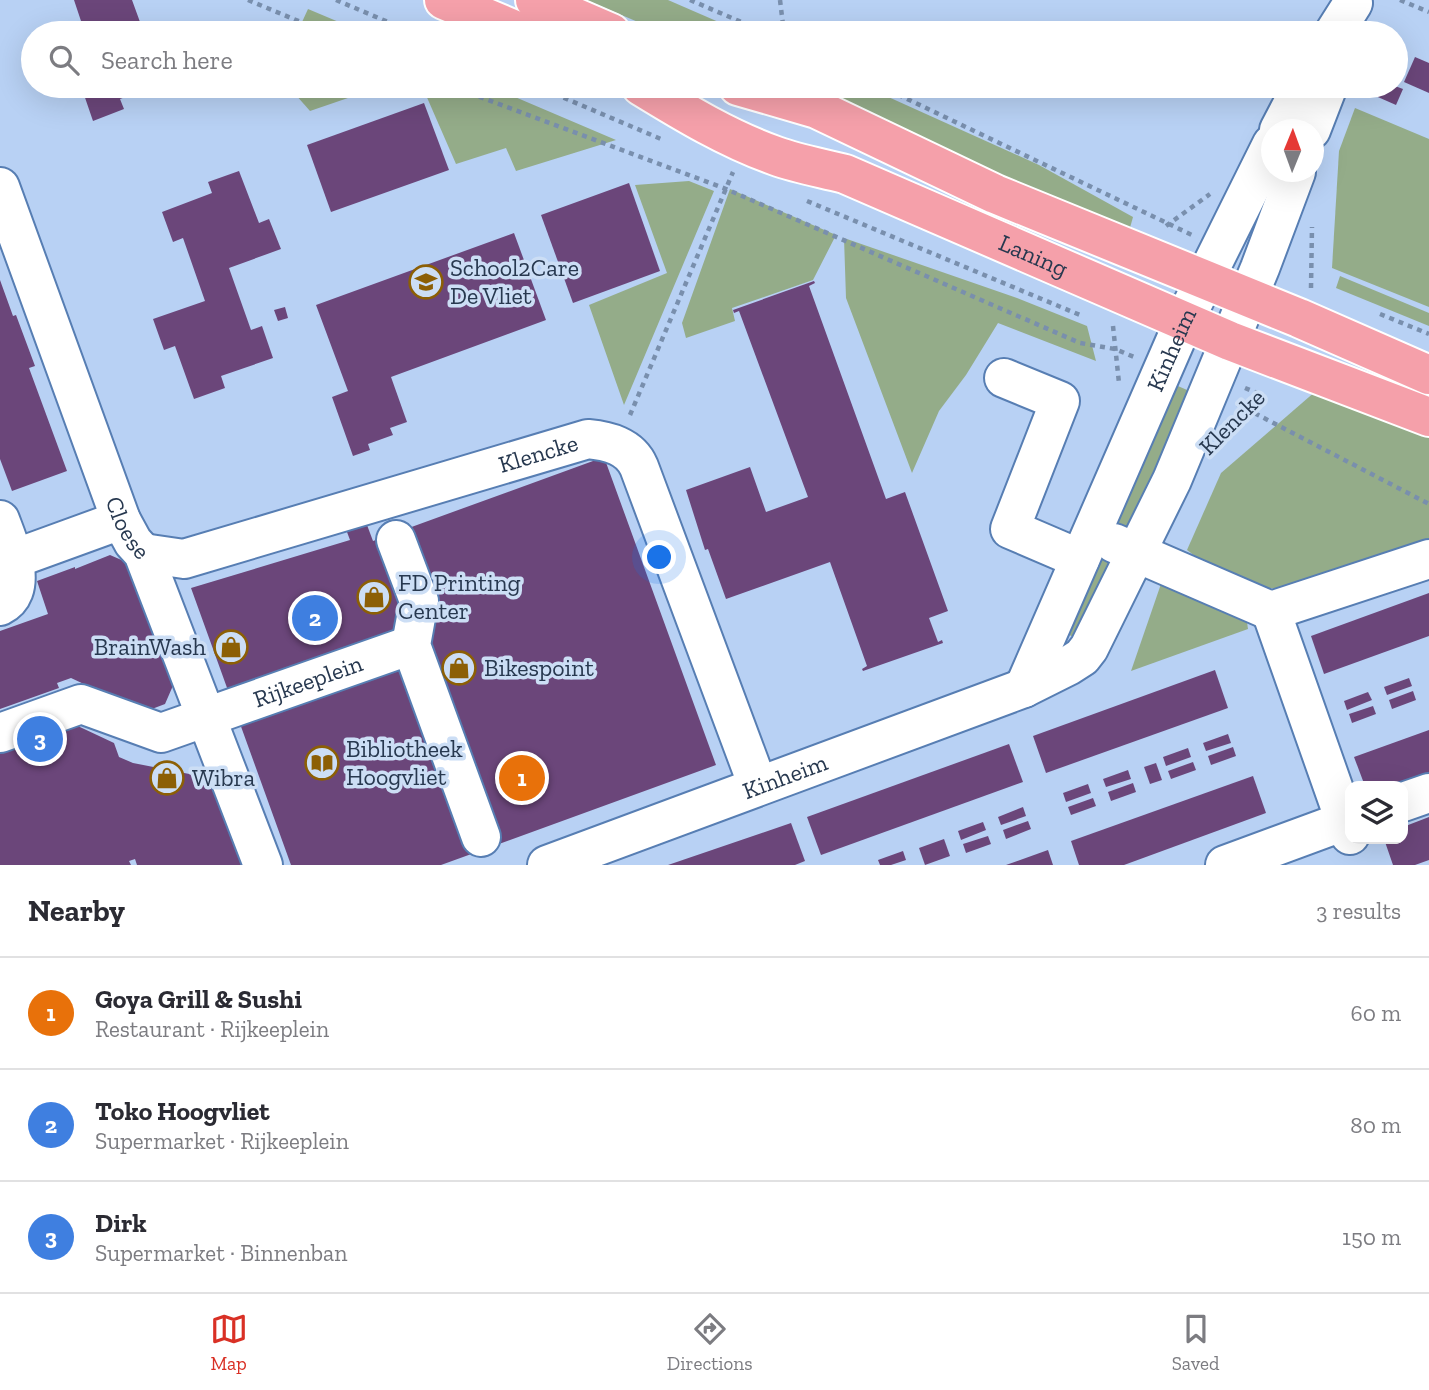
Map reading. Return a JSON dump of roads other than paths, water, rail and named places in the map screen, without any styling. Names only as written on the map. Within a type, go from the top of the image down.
[{"type":"main road","points":[[444,0],[494,21]]},
{"type":"main road","points":[[535,0],[583,21]]},
{"type":"main road","name":"Laning","points":[[661,98],[695,119],[746,144],[779,157],[845,174],[1115,320],[1184,321],[1429,416]]},
{"type":"main road","name":"Laning","points":[[778,98],[817,110],[995,194],[1145,256],[1212,264],[1254,283],[1299,318],[1429,375]]},
{"type":"street","points":[[1285,119],[1296,98]]},
{"type":"street","points":[[1315,119],[1323,98]]},
{"type":"street","name":"Kinheim","points":[[1024,688],[1184,321],[1261,166]]},
{"type":"street","points":[[1230,341],[1292,182]]},
{"type":"street","name":"Cloese","points":[[0,187],[121,520],[133,542],[143,553],[263,865]]},
{"type":"street","name":"Kinheim","points":[[547,865],[1024,688],[1082,657],[1089,648],[1167,491],[1230,341]]},
{"type":"street","points":[[1004,378],[1060,401],[1010,529],[1086,546],[1137,553],[1271,611],[1429,559]]},
{"type":"street","name":"Klencke","points":[[143,553],[184,559],[390,523],[588,439],[604,440],[617,445],[636,460],[758,786]]},
{"type":"street","points":[[0,520],[7,562],[16,583],[5,604],[0,606]]},
{"type":"street","points":[[7,562],[121,520]]},
{"type":"street","points":[[390,523],[419,601],[411,645],[486,853]]},
{"type":"street","points":[[1271,611],[1345,818]]},
{"type":"street","name":"Rijkeeplein","points":[[0,733],[81,704],[161,733],[411,645]]},
{"type":"street","points":[[1408,800],[1429,793]]},
{"type":"street","points":[[1225,865],[1279,856],[1345,831]]},
{"type":"street","points":[[1354,844],[1361,865]]},
{"type":"place","name":"School2Care De Vliet","points":[[426,282]]},
{"type":"place","name":"FD Printing Center","points":[[374,597]]},
{"type":"place","name":"Toko Hoogvliet","points":[[315,618]]},
{"type":"place","name":"BrainWash","points":[[231,647]]},
{"type":"place","name":"Bikespoint","points":[[459,668]]},
{"type":"place","name":"Dirk","points":[[40,739]]},
{"type":"place","name":"Bibliotheek Hoogvliet","points":[[322,763]]},
{"type":"place","name":"Wibra","points":[[167,778]]},
{"type":"place","name":"Goya Grill & Sushi","points":[[522,778]]}]
